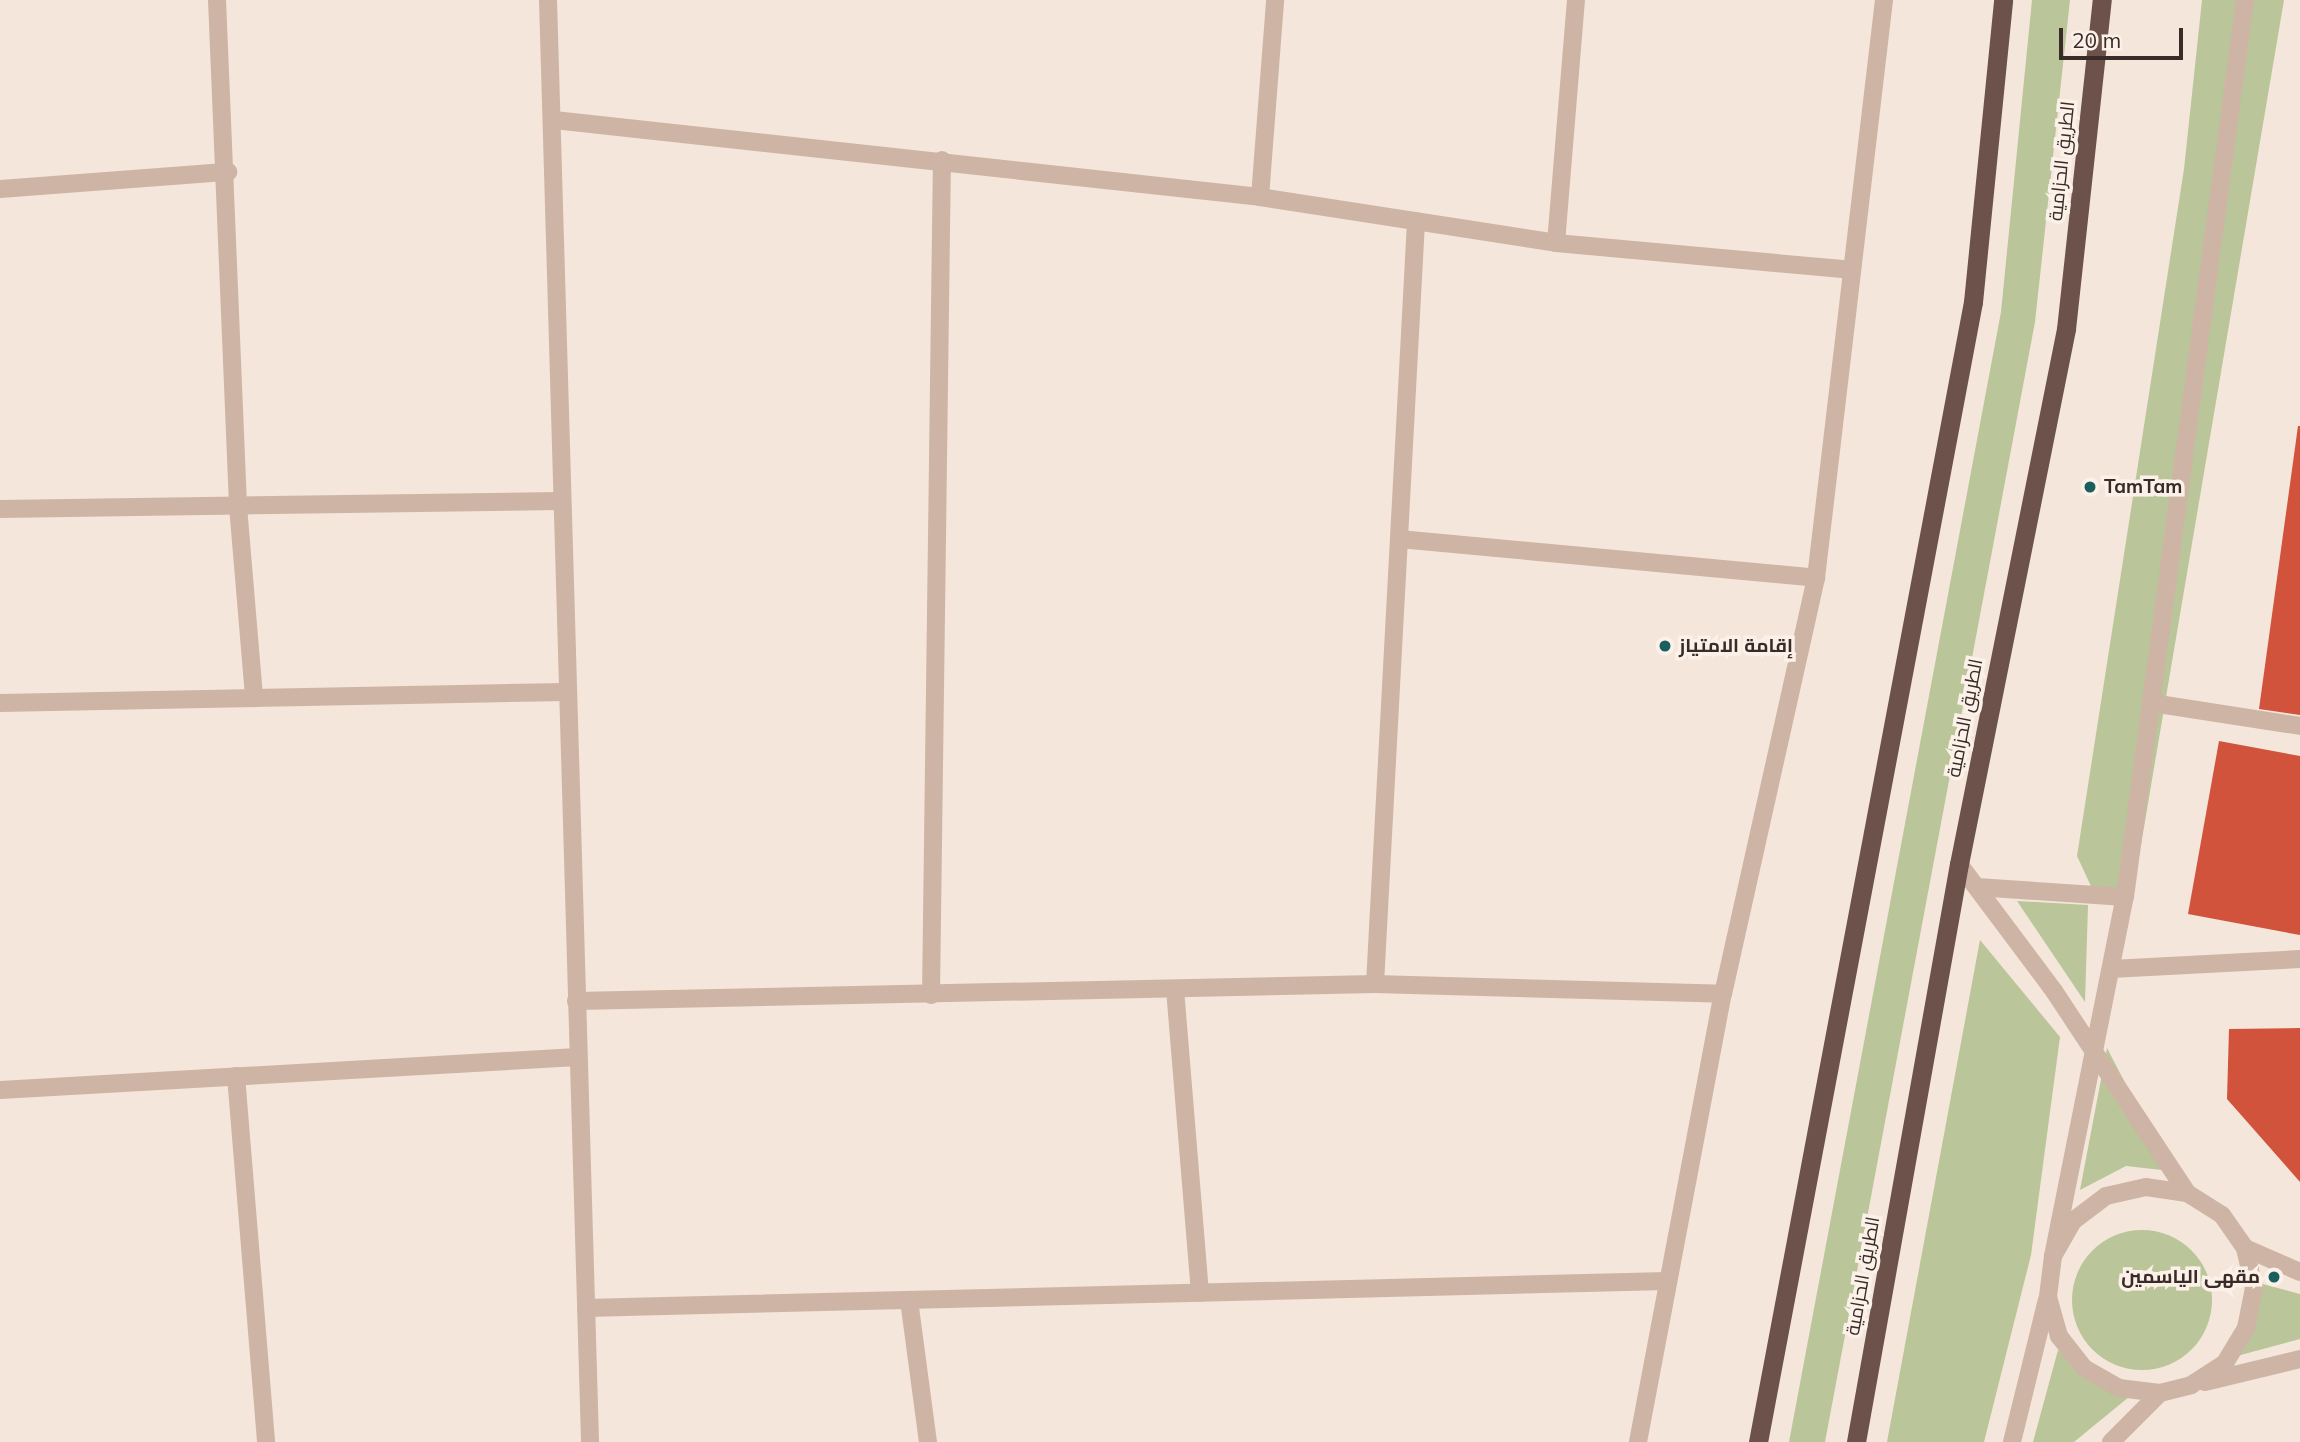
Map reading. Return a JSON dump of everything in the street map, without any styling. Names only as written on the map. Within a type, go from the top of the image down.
[{"type":"highway","points":[[1758,1442],[1973,302],[2003,0]]},
{"type":"highway","name":"الطريق الحزامية","points":[[1856,1442],[1959,864],[2066,329],[2102,0]]},
{"type":"street","points":[[217,0],[228,172],[238,506],[254,698]]},
{"type":"street","points":[[548,0],[554,120],[559,501],[590,1442]]},
{"type":"street","points":[[1260,197],[1275,0]]},
{"type":"street","points":[[1556,243],[1576,0]]},
{"type":"street","points":[[1638,1442],[1723,994],[1816,578],[1884,0]]},
{"type":"street","points":[[2012,1442],[2048,1297],[2053,1256],[2125,897],[2245,0]]},
{"type":"street","points":[[554,120],[942,160],[1260,197],[1556,243],[1851,270]]},
{"type":"street","points":[[931,995],[942,160]]},
{"type":"street","points":[[0,189],[228,172]]},
{"type":"street","points":[[1375,984],[1416,221]]},
{"type":"street","points":[[0,509],[559,501]]},
{"type":"street","points":[[1399,539],[1816,578]]},
{"type":"street","points":[[0,703],[565,692]]},
{"type":"street","points":[[2152,703],[2300,726]]},
{"type":"street","points":[[1959,864],[2095,1053],[2187,1193]]},
{"type":"street","points":[[1977,887],[2125,897]]},
{"type":"street","points":[[2112,969],[2300,959]]},
{"type":"street","points":[[576,1001],[1375,984],[1723,994]]},
{"type":"street","points":[[1175,989],[1200,1293]]},
{"type":"street","points":[[0,1090],[577,1058]]},
{"type":"street","points":[[236,1076],[266,1442]]},
{"type":"street","points":[[2053,1256],[2073,1221],[2106,1196],[2146,1187],[2187,1193],[2222,1215],[2245,1248],[2254,1288],[2246,1328],[2225,1363],[2191,1385]]},
{"type":"street","points":[[2245,1248],[2300,1272]]},
{"type":"street","points":[[586,1308],[1668,1281]]},
{"type":"street","points":[[2048,1297],[2059,1336],[2084,1368],[2119,1388],[2160,1393],[2300,1359]]},
{"type":"street","points":[[909,1300],[928,1442]]},
{"type":"street","points":[[2111,1442],[2160,1393]]},
{"type":"green space","points":[[2032,0],[2070,0],[2035,322],[1825,1442],[1789,1442],[2001,312]]},
{"type":"green space","points":[[2202,0],[2284,0],[2131,904],[2097,899],[2077,856],[2184,169]]},
{"type":"green space","points":[[2017,901],[2088,905],[2085,1002]]},
{"type":"green space","points":[[1980,940],[2060,1037],[2031,1255],[1984,1442],[1887,1442]]},
{"type":"green space","points":[[2107,1048],[2171,1171],[2126,1166],[2080,1190]]},
{"type":"green space","points":[[2142,1230],[2169,1236],[2191,1251],[2206,1273],[2212,1300],[2206,1327],[2191,1349],[2169,1364],[2142,1370],[2115,1364],[2093,1349],[2078,1327],[2072,1300],[2078,1273],[2093,1251],[2115,1236]]},
{"type":"green space","points":[[2255,1282],[2300,1294],[2300,1339],[2237,1356]]},
{"type":"green space","points":[[2058,1350],[2093,1383],[2135,1392],[2074,1442],[2033,1442]]},
{"type":"building","points":[[2300,426],[2300,715],[2259,709]]},
{"type":"building","points":[[2219,741],[2300,756],[2300,935],[2188,914]]},
{"type":"building","points":[[2300,1028],[2300,1182],[2227,1099],[2229,1029]]},
{"type":"place","name":"TamTam","points":[[2090,487]]},
{"type":"place","name":"إقامة الامتياز","points":[[1665,646]]},
{"type":"place","name":"مقهى الياسمين","points":[[2274,1277]]}]
